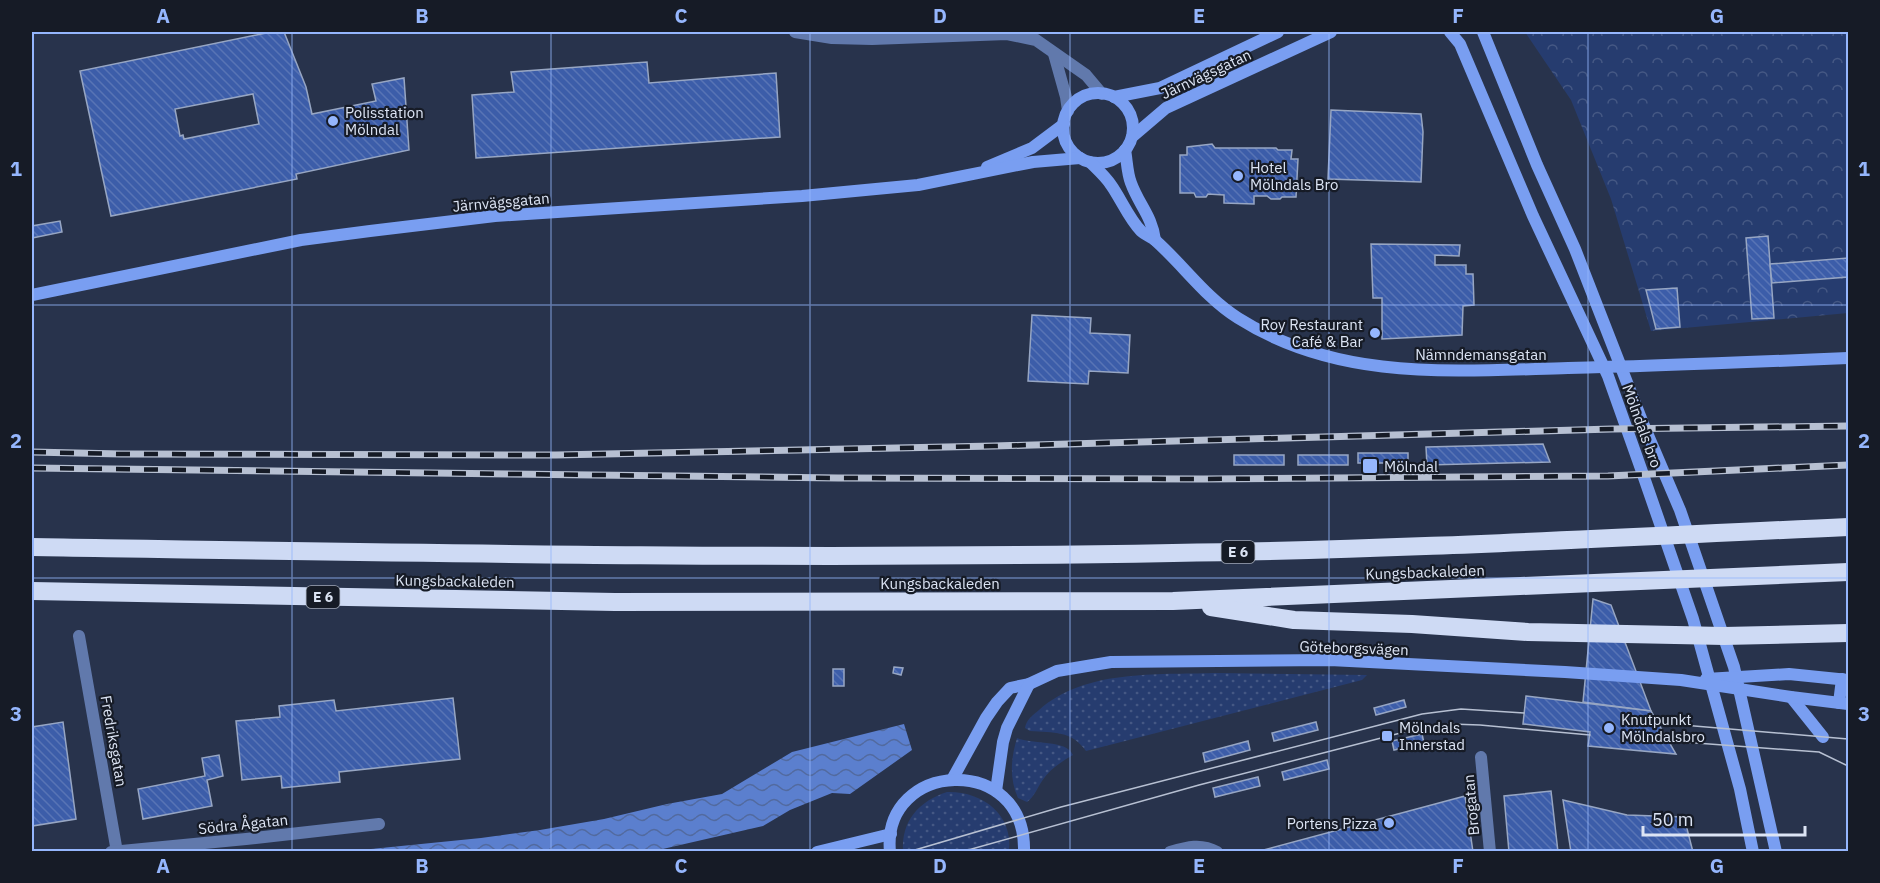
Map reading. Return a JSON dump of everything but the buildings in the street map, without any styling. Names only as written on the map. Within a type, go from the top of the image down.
[{"type":"highway","name":"Kungsbackaleden","points":[[32,547],[627,556],[1173,554],[1438,546],[1848,527]]},
{"type":"highway","name":"Kungsbackaleden","points":[[32,591],[615,602],[1173,601],[1848,572]]},
{"type":"highway","points":[[1173,601],[1294,620],[1412,624],[1528,632],[1724,636],[1848,633]]},
{"type":"street","points":[[795,32],[832,38],[872,39],[1007,34],[1036,40],[1086,75],[1108,96],[1123,104],[1130,114],[1133,126],[1132,137],[1125,150],[1115,159],[1085,160],[1074,153],[1065,140],[1064,124],[1068,111],[1054,54]]},
{"type":"street","name":"Järnvägsgatan","points":[[1108,96],[1160,88],[1278,32]]},
{"type":"street","name":"Järnvägsgatan","points":[[1132,137],[1166,108],[1331,32]]},
{"type":"street","name":"Mölndals bro","points":[[1449,32],[1460,44],[1533,216],[1608,376],[1693,619],[1740,789],[1753,852]]},
{"type":"street","name":"Mölndals bro","points":[[1483,32],[1504,87],[1575,249],[1642,421],[1680,510],[1734,667],[1776,852]]},
{"type":"street","points":[[1068,111],[1082,97],[1108,96]]},
{"type":"street","name":"Järnvägsgatan","points":[[976,172],[1032,148],[1064,124]]},
{"type":"street","name":"Nämndemansgatan","points":[[1125,150],[1130,181],[1141,205],[1153,223],[1155,240]]},
{"type":"street","name":"Järnvägsgatan","points":[[32,295],[301,240],[370,231],[495,216],[802,196],[918,185],[1033,162],[1085,160]]},
{"type":"street","name":"Nämndemansgatan","points":[[1085,160],[1110,183],[1141,231],[1155,240],[1206,292],[1237,317],[1265,333],[1315,353],[1361,364],[1430,370],[1651,367],[1848,358]]},
{"type":"street","name":"Fredriksgatan","points":[[79,636],[117,851]]},
{"type":"street","name":"Göteborgsvägen","points":[[952,778],[997,702],[1010,688],[1029,684],[1057,671],[1111,662],[1330,660],[1565,672],[1681,680],[1844,703],[1845,679],[1789,674],[1681,680]]},
{"type":"street","points":[[996,791],[1007,728],[1029,684]]},
{"type":"street","points":[[1791,697],[1823,736]]},
{"type":"street","name":"Brogatan","points":[[1482,757],[1490,852]]},
{"type":"street","points":[[890,852],[891,834],[898,813],[912,796],[931,784],[952,778],[975,781],[996,791],[1010,805],[1023,834],[1023,852]]},
{"type":"street","name":"Södra Ågatan","points":[[111,852],[246,840],[379,824]]},
{"type":"street","points":[[817,852],[891,834]]},
{"type":"street","points":[[1170,852],[1192,846],[1207,846],[1217,852]]},
{"type":"green space","points":[[1525,32],[1848,32],[1848,313],[1651,331],[1611,199],[1571,100]]},
{"type":"green space","points":[[1214,673],[1367,675],[1362,680],[1086,751],[1068,736],[1030,731],[1025,728],[1032,716],[1039,710],[1057,697],[1078,687],[1122,677]]},
{"type":"green space","points":[[1017,738],[1056,744],[1069,750],[1073,755],[1049,773],[1027,802],[1018,798],[1013,783],[1012,760]]},
{"type":"green space","points":[[947,792],[972,796],[993,807],[1006,826],[1009,851],[903,851],[905,830],[914,814],[928,801]]},
{"type":"water","points":[[904,724],[912,750],[850,794],[832,793],[790,810],[763,826],[654,851],[351,851],[540,830],[722,794],[792,752]]},
{"type":"tram line","points":[[908,852],[1061,807],[1422,714],[1461,709],[1524,713]]},
{"type":"tram line","points":[[1659,723],[1848,739]]},
{"type":"tram line","points":[[961,852],[1199,785],[1416,729],[1451,724],[1590,735]]},
{"type":"tram line","points":[[1669,741],[1819,752],[1848,766]]},
{"type":"railway","points":[[32,452],[556,455],[1612,429],[1848,426]]},
{"type":"railway","points":[[32,468],[838,478],[1203,479],[1608,476],[1848,465]]},
{"type":"place","name":"Polisstation Mölndal","points":[[333,121]]},
{"type":"place","name":"Hotel Mölndals Bro","points":[[1238,176]]},
{"type":"place","name":"Roy Restaurant Café & Bar","points":[[1375,333]]},
{"type":"place","name":"Mölndal","points":[[1370,466]]},
{"type":"place","name":"Knutpunkt Mölndalsbro","points":[[1609,728]]},
{"type":"place","name":"Mölndals Innerstad","points":[[1387,736]]},
{"type":"place","name":"Portens Pizza","points":[[1389,823]]}]
